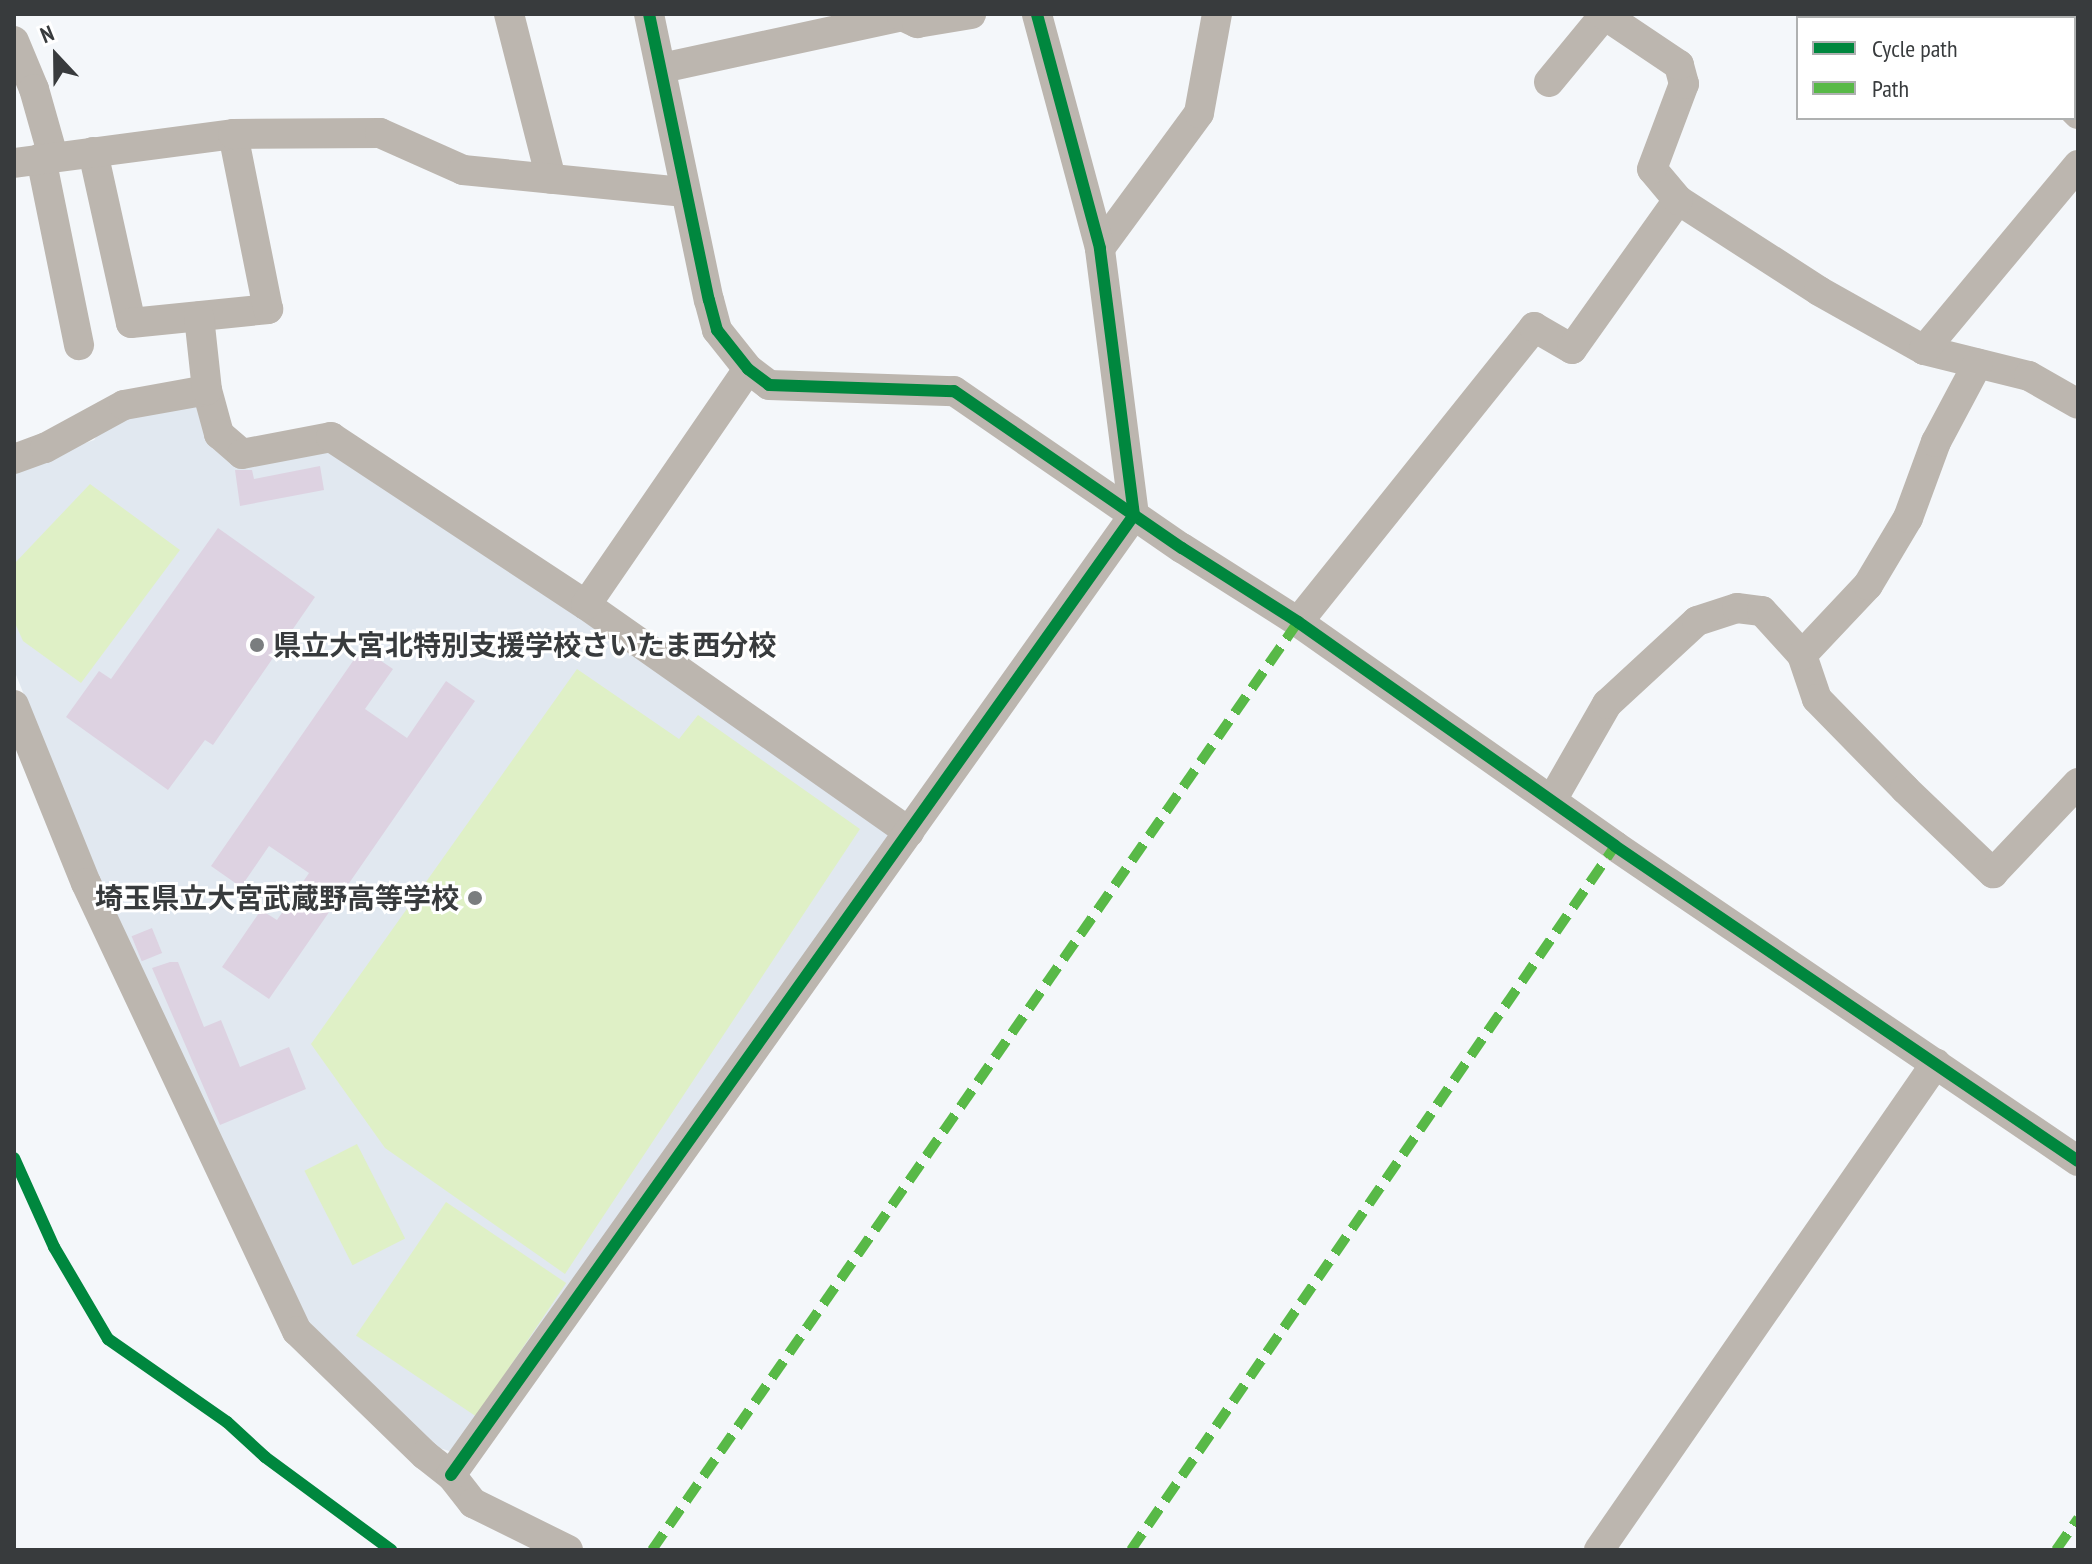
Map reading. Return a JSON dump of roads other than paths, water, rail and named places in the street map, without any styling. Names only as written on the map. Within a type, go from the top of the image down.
[{"type":"street","points":[[509,14],[551,179]]},
{"type":"street","points":[[649,14],[717,330],[748,369],[769,385],[954,391],[1134,515],[1298,622],[2078,1161]]},
{"type":"street","points":[[662,68],[902,15],[917,23],[971,14]]},
{"type":"street","points":[[451,1475],[1134,515],[1100,248],[1037,14]]},
{"type":"street","points":[[1100,248],[1199,113],[1217,14]]},
{"type":"street","points":[[1549,82],[1604,14],[1679,65],[1684,84],[1652,169],[1678,200],[1819,291],[1924,350],[2029,376],[2078,404]]},
{"type":"street","points":[[14,41],[34,89],[36,159],[79,345]]},
{"type":"street","points":[[36,159],[233,134],[380,133],[463,170],[685,192]]},
{"type":"street","points":[[93,152],[131,323],[268,309],[233,134]]},
{"type":"street","points":[[1924,350],[2078,165]]},
{"type":"street","points":[[1298,622],[1534,327],[1572,349],[1678,200]]},
{"type":"street","points":[[199,316],[207,390],[219,434],[242,454],[331,437],[586,605],[909,832]]},
{"type":"street","points":[[1802,655],[1868,585],[1908,518],[1930,455],[1978,363]]},
{"type":"street","points":[[586,605],[748,369]]},
{"type":"street","points":[[14,459],[45,448],[124,405],[207,390]]},
{"type":"street","points":[[1552,800],[1607,704],[1697,621],[1737,608],[1762,611],[1802,655],[1817,699],[1993,873],[2078,783]]},
{"type":"street","points":[[14,705],[86,883],[297,1331],[425,1455],[451,1475],[473,1503],[568,1550]]},
{"type":"street","points":[[1599,1550],[1936,1063]]},
{"type":"place","name":"県立大宮北特別支援学校さいたま西分校","points":[[257,645]]},
{"type":"place","name":"埼玉県立大宮武蔵野高等学校","points":[[475,898]]}]
